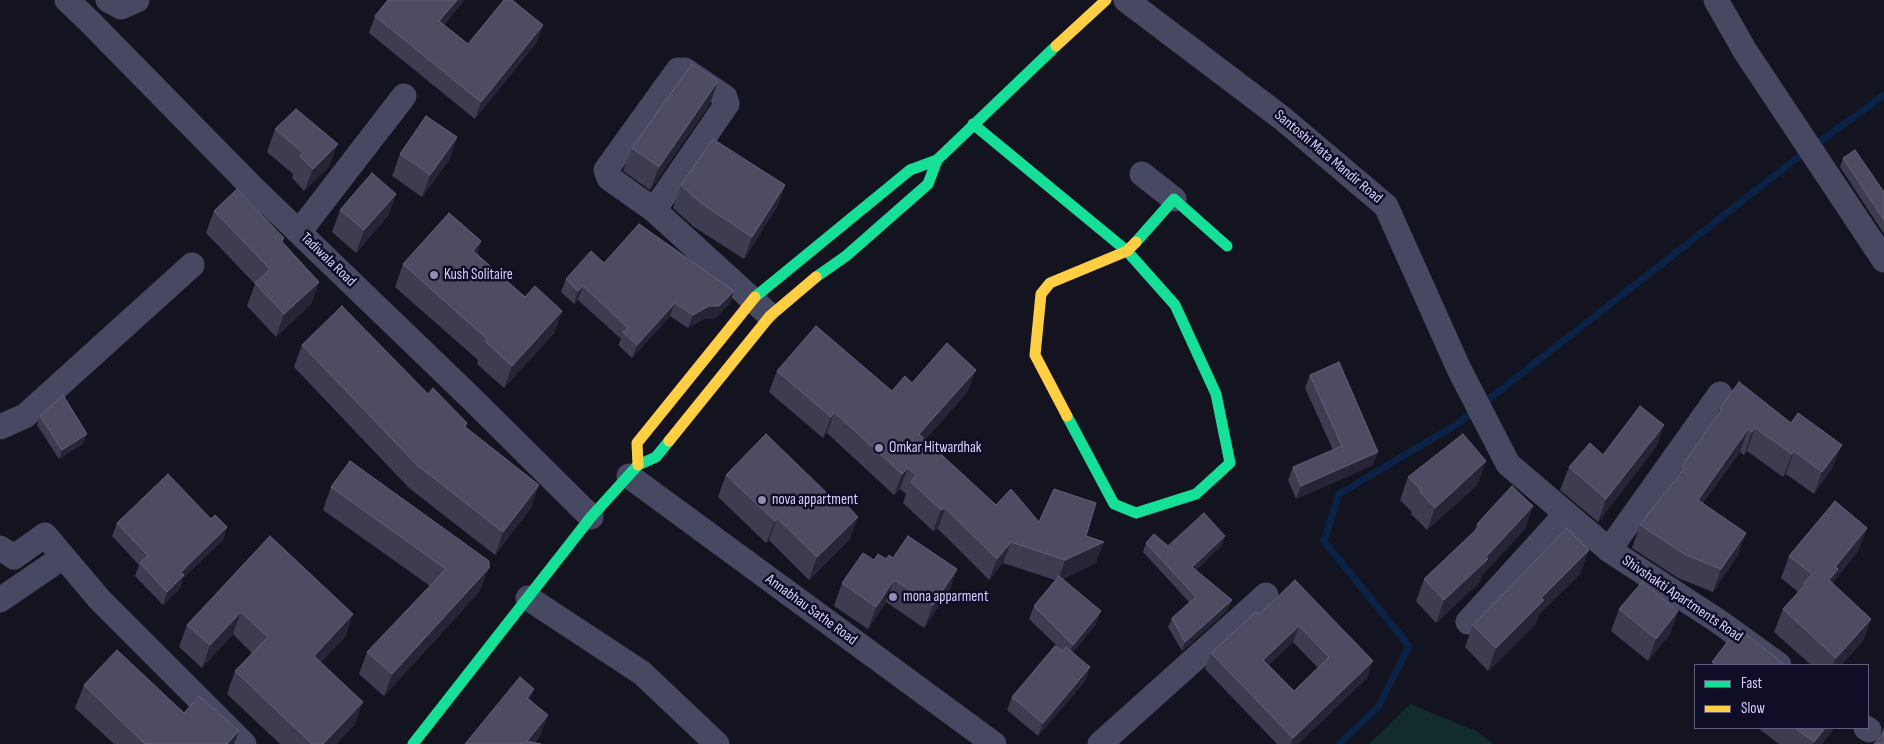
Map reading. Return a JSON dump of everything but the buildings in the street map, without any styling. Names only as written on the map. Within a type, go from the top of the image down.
[{"type":"street","name":"Tadiwala Road","points":[[67,0],[90,21],[253,188],[463,390],[591,517]]},
{"type":"street","points":[[108,0],[122,6],[137,0]]},
{"type":"street","points":[[633,470],[637,443],[706,357],[847,238],[928,184],[937,160],[1106,0]]},
{"type":"street","name":"Santoshi Mata Mandir Road","points":[[1126,0],[1282,118],[1386,206],[1479,407]]},
{"type":"street","points":[[1716,0],[1745,52],[1884,260]]},
{"type":"street","points":[[654,210],[727,104],[725,97],[685,70],[678,70],[606,170],[610,178],[654,210],[762,308]]},
{"type":"street","points":[[299,232],[404,96]]},
{"type":"street","points":[[973,124],[1127,251],[1175,305],[1216,394],[1230,463],[1196,494],[1136,513],[1114,504],[1035,355],[1041,294],[1050,283],[1127,251],[1174,199]]},
{"type":"street","points":[[413,744],[591,517],[633,470],[656,457],[724,371],[762,308],[814,279],[847,238],[910,170],[937,160]]},
{"type":"street","points":[[1142,174],[1228,246]]},
{"type":"street","points":[[0,427],[25,416],[192,265]]},
{"type":"street","points":[[706,357],[724,371]]},
{"type":"street","name":"Shivshakti Apartments Road","points":[[1609,550],[1720,394]]},
{"type":"street","name":"Shivshakti Apartments Road","points":[[1479,407],[1508,464],[1566,514],[1609,550],[1718,621],[1778,664]]},
{"type":"street","name":"Annabhau Sathe Road","points":[[633,470],[994,744]]},
{"type":"street","points":[[1468,622],[1566,514]]},
{"type":"street","points":[[0,548],[14,557],[45,536],[100,600],[244,744]]},
{"type":"street","points":[[0,600],[63,557]]},
{"type":"street","points":[[1100,744],[1266,595]]},
{"type":"street","points":[[528,598],[642,673],[717,744]]},
{"type":"green space","points":[[1410,704],[1474,730],[1494,744],[1369,744]]},
{"type":"waterway","points":[[1339,744],[1378,707],[1409,646],[1324,541],[1339,494],[1457,424],[1788,165],[1884,95]]},
{"type":"traffic: fast","points":[[816,277],[846,256],[928,184],[937,160],[1056,46]]},
{"type":"traffic: fast","points":[[973,124],[1127,251],[1175,305],[1216,394],[1230,463],[1196,494],[1136,513],[1114,504],[1067,416]]},
{"type":"traffic: fast","points":[[755,297],[910,170],[937,160]]},
{"type":"traffic: fast","points":[[1136,242],[1174,199],[1227,246]]},
{"type":"traffic: fast","points":[[413,744],[591,517],[638,465],[656,457],[669,441]]},
{"type":"traffic: slow","points":[[1056,46],[1106,0]]},
{"type":"traffic: slow","points":[[1067,416],[1035,355],[1041,294],[1050,283],[1127,251],[1136,242]]},
{"type":"traffic: slow","points":[[669,441],[770,316],[816,277]]},
{"type":"traffic: slow","points":[[638,465],[637,443],[755,297]]},
{"type":"place","name":"Kush Solitaire","points":[[434,275]]},
{"type":"place","name":"Omkar Hitwardhak","points":[[879,448]]},
{"type":"place","name":"nova appartment","points":[[762,500]]},
{"type":"place","name":"mona apparment","points":[[893,597]]}]
